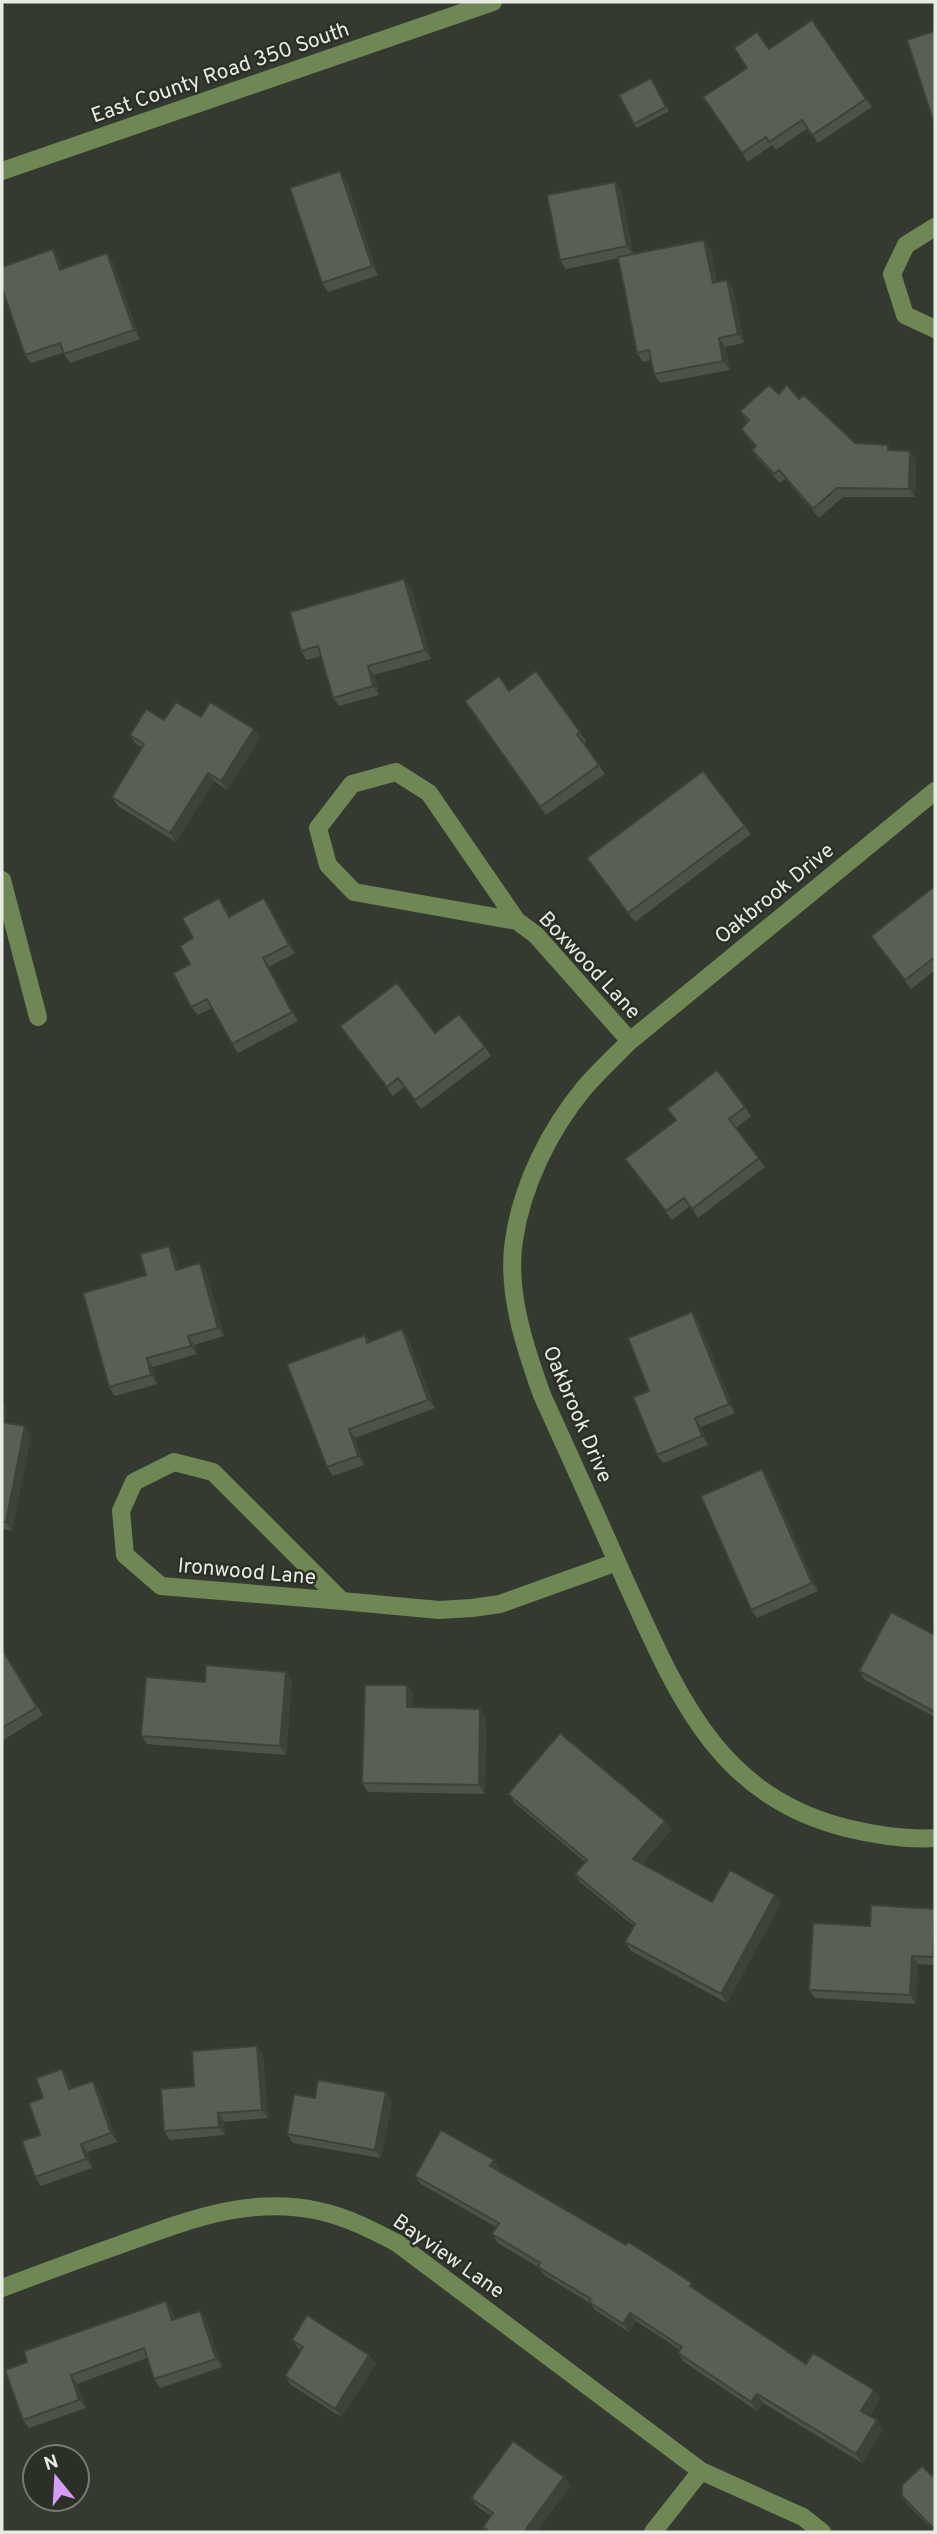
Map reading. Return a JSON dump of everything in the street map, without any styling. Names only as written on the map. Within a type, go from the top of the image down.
[{"type":"street","name":"East County Road 350 South","points":[[2,171],[493,2]]},
{"type":"street","points":[[935,227],[906,245],[892,274],[905,315],[935,329]]},
{"type":"street","name":"Boxwood Lane","points":[[517,921],[354,892],[328,865],[318,828],[352,784],[397,772],[429,793],[517,921],[536,935],[630,1041]]},
{"type":"street","name":"Oakbrook Drive","points":[[935,791],[630,1041],[586,1086],[560,1120],[538,1163],[523,1202],[513,1241],[517,1315],[526,1352],[542,1395],[669,1677],[699,1726],[736,1770],[776,1801],[824,1822],[876,1835],[935,1838]]},
{"type":"street","points":[[2,880],[38,1017]]},
{"type":"street","name":"Ironwood Lane","points":[[342,1601],[213,1472],[174,1462],[134,1482],[121,1511],[125,1555],[161,1586],[439,1610],[500,1604],[617,1562]]},
{"type":"street","name":"Bayview Lane","points":[[2,2288],[190,2219],[232,2209],[275,2206],[318,2211],[359,2224],[397,2243],[701,2471],[803,2517],[822,2532]]},
{"type":"street","points":[[653,2532],[701,2471]]},
{"type":"building","points":[[812,20],[866,99],[812,135],[802,120],[769,142],[766,137],[742,153],[703,97],[747,68],[734,48],[757,32],[769,49]]},
{"type":"building","points":[[935,31],[935,126],[907,40]]},
{"type":"building","points":[[651,78],[666,107],[634,124],[619,95]]},
{"type":"building","points":[[340,171],[372,266],[322,283],[290,188]]},
{"type":"building","points":[[615,182],[627,246],[560,260],[547,195]]},
{"type":"building","points":[[704,240],[713,283],[727,280],[738,334],[719,338],[723,361],[654,374],[649,350],[637,353],[618,257]]},
{"type":"building","points":[[53,249],[60,270],[107,253],[134,330],[64,354],[60,343],[25,355],[2,288],[2,267]]},
{"type":"building","points":[[769,385],[779,394],[787,385],[799,399],[804,395],[855,443],[888,445],[888,450],[910,451],[909,489],[837,488],[813,509],[779,470],[774,474],[752,450],[756,446],[741,429],[749,420],[740,411]]},
{"type":"building","points":[[404,579],[425,650],[368,666],[373,686],[333,698],[318,646],[301,651],[290,612]]},
{"type":"building","points":[[536,671],[580,732],[577,734],[599,765],[540,807],[465,701],[499,676],[509,691]]},
{"type":"building","points":[[176,702],[201,717],[210,702],[254,729],[221,781],[208,773],[170,833],[112,797],[144,744],[130,735],[146,709],[164,720]]},
{"type":"building","points":[[703,771],[745,826],[628,913],[587,858]]},
{"type":"building","points":[[935,886],[935,957],[905,980],[871,936]]},
{"type":"building","points":[[219,898],[229,917],[264,898],[289,945],[263,958],[292,1012],[232,1044],[207,999],[191,1007],[173,973],[190,964],[180,946],[193,938],[182,918]]},
{"type":"building","points":[[397,983],[435,1033],[459,1014],[485,1047],[415,1100],[398,1078],[387,1087],[340,1026]]},
{"type":"building","points":[[717,1070],[745,1107],[729,1119],[759,1158],[692,1209],[684,1198],[666,1211],[625,1159],[676,1120],[667,1109]]},
{"type":"building","points":[[169,1246],[176,1270],[200,1263],[218,1328],[188,1336],[191,1346],[147,1358],[151,1375],[109,1387],[83,1293],[146,1275],[140,1254]]},
{"type":"building","points":[[692,1312],[729,1404],[695,1418],[702,1436],[657,1455],[633,1397],[649,1391],[628,1338]]},
{"type":"building","points":[[402,1329],[428,1400],[349,1429],[358,1456],[327,1467],[287,1364],[365,1335],[367,1343]]},
{"type":"building","points":[[2,1422],[25,1426],[6,1522],[2,1522]]},
{"type":"building","points":[[762,1469],[812,1583],[751,1610],[701,1496]]},
{"type":"building","points":[[891,1612],[935,1635],[935,1712],[859,1671]]},
{"type":"building","points":[[2,1649],[37,1707],[2,1728]]},
{"type":"building","points":[[206,1665],[286,1672],[280,1746],[141,1736],[146,1677],[205,1682]]},
{"type":"building","points":[[365,1685],[407,1685],[407,1707],[480,1709],[479,1785],[362,1783]]},
{"type":"building","points":[[560,1733],[665,1821],[633,1859],[712,1902],[730,1870],[775,1895],[721,1994],[625,1942],[635,1924],[575,1874],[587,1860],[508,1794]]},
{"type":"building","points":[[871,1905],[935,1909],[933,1957],[912,1956],[910,1995],[809,1990],[813,1923],[870,1926]]},
{"type":"building","points":[[257,2046],[262,2110],[218,2113],[219,2127],[164,2131],[161,2089],[194,2086],[192,2051]]},
{"type":"building","points":[[62,2069],[69,2089],[93,2081],[111,2133],[81,2144],[86,2159],[35,2177],[22,2141],[40,2135],[29,2103],[43,2098],[36,2078]]},
{"type":"building","points":[[318,2080],[386,2092],[375,2150],[287,2134],[294,2094],[315,2098]]},
{"type":"building","points":[[441,2130],[494,2160],[490,2166],[626,2245],[628,2242],[646,2253],[806,2364],[813,2353],[874,2390],[861,2411],[877,2420],[856,2454],[757,2394],[751,2402],[678,2353],[682,2347],[630,2313],[623,2324],[589,2302],[591,2299],[538,2267],[540,2263],[492,2234],[499,2223],[415,2176]]},
{"type":"building","points":[[166,2301],[172,2320],[200,2311],[216,2359],[154,2379],[144,2348],[71,2375],[79,2400],[23,2420],[5,2370],[27,2362],[24,2351]]},
{"type":"building","points":[[307,2315],[369,2355],[335,2409],[285,2376],[303,2347],[292,2340]]},
{"type":"building","points":[[513,2441],[564,2477],[524,2532],[490,2532],[483,2527],[493,2513],[471,2498]]},
{"type":"building","points":[[922,2466],[932,2476],[935,2472],[933,2528],[902,2496],[902,2485]]}]
